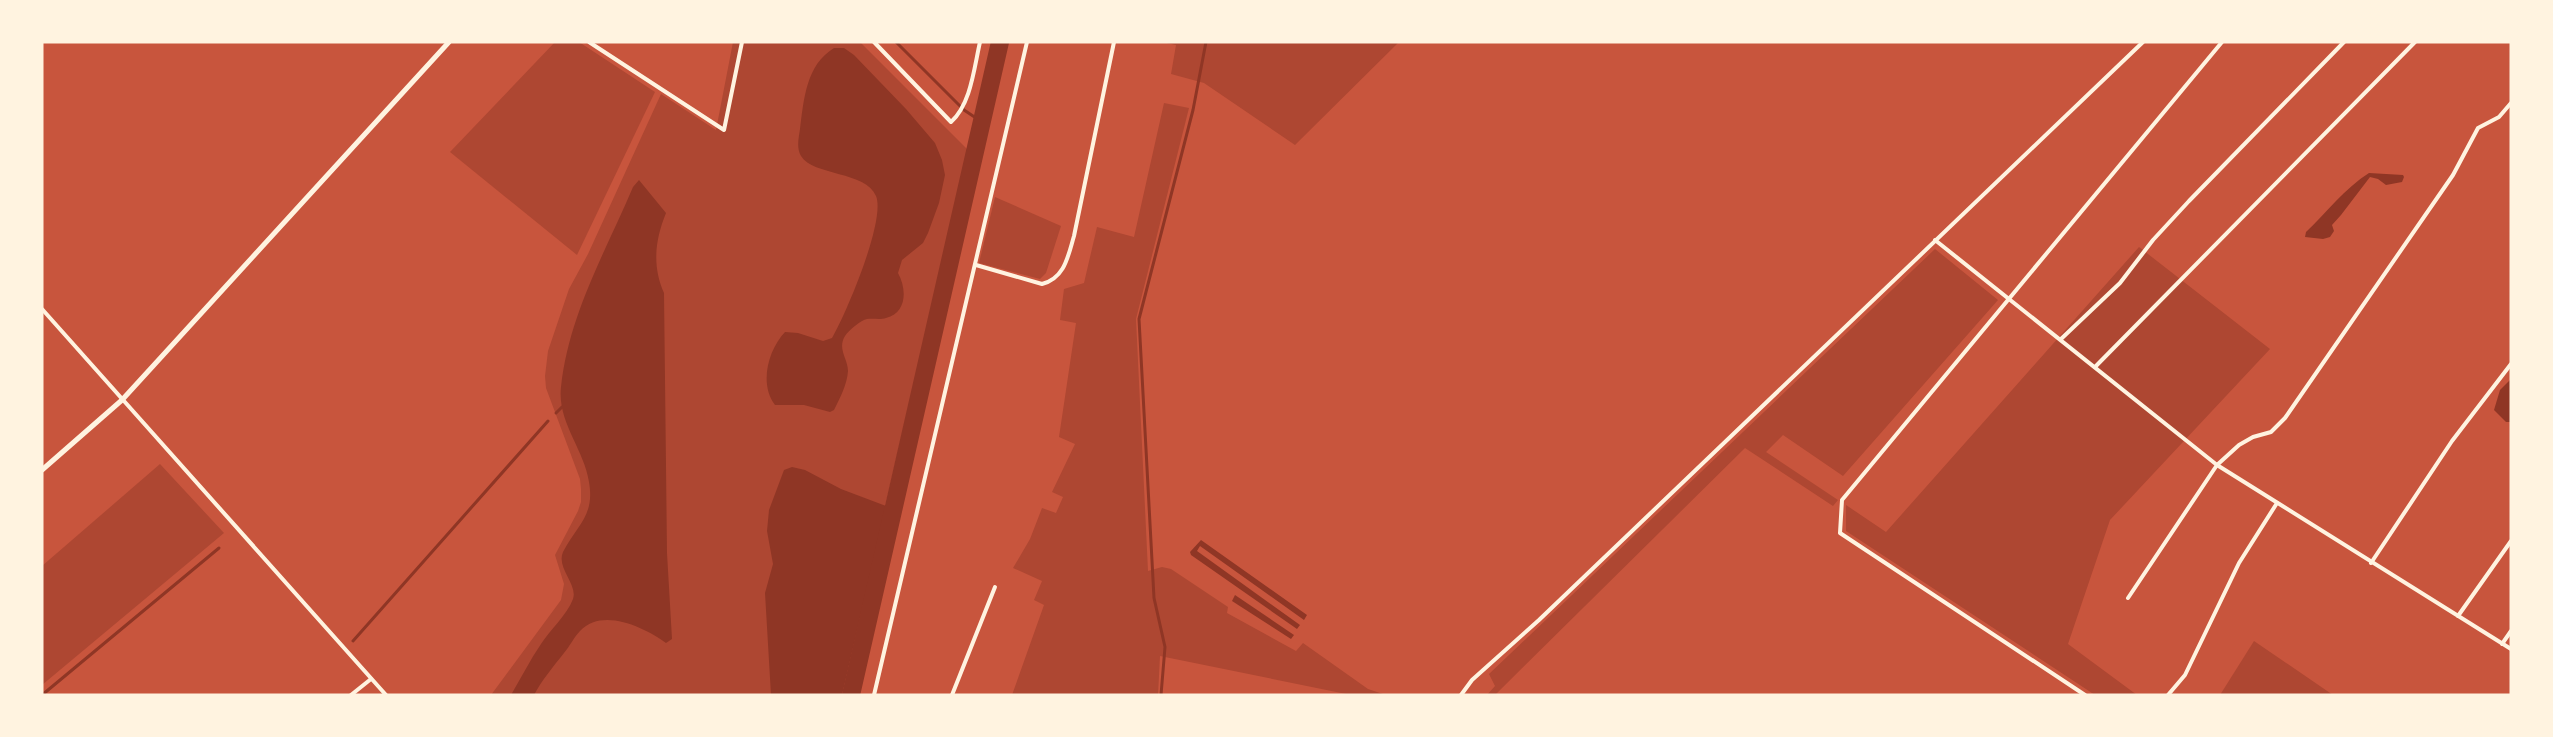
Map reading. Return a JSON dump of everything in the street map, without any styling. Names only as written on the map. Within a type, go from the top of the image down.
[{"type":"street","points":[[42,470],[122,400],[449,42]]},
{"type":"street","points":[[589,42],[724,130],[742,42]]},
{"type":"street","points":[[874,42],[951,122],[959,112],[968,93],[981,42]]},
{"type":"street","points":[[874,695],[1027,42]]},
{"type":"street","points":[[976,265],[1042,284],[1052,282],[1060,274],[1066,263],[1074,236],[1114,42]]},
{"type":"street","points":[[1461,695],[1472,680],[1539,620],[2143,42]]},
{"type":"street","points":[[2085,695],[1840,533],[1842,500],[2222,42]]},
{"type":"street","points":[[2061,339],[2120,283],[2153,240],[2189,201],[2344,42]]},
{"type":"street","points":[[2095,367],[2415,42]]},
{"type":"street","points":[[2128,598],[2217,465],[2239,445],[2253,437],[2271,432],[2285,418],[2453,175],[2478,128],[2499,117],[2511,103]]},
{"type":"street","points":[[1935,240],[2217,465],[2511,649]]},
{"type":"street","points":[[42,309],[386,695]]},
{"type":"street","points":[[2371,563],[2452,441],[2511,364]]},
{"type":"street","points":[[2168,695],[2185,675],[2239,563],[2277,503]]},
{"type":"street","points":[[2458,616],[2511,541]]},
{"type":"street","points":[[952,695],[995,587]]},
{"type":"street","points":[[2502,644],[2511,631]]},
{"type":"street","points":[[351,695],[371,678]]},
{"type":"shaded area","points":[[555,42],[579,42],[655,92],[577,255],[450,152]]},
{"type":"shaded area","points":[[733,42],[860,42],[968,150],[841,695],[491,695],[561,600],[564,584],[555,555],[581,502],[580,479],[546,388],[545,376],[548,351],[569,289],[588,254],[661,94],[716,130]]},
{"type":"shaded area","points":[[1162,42],[1399,42],[1295,145],[1204,83],[1171,74],[1176,45]]},
{"type":"shaded area","points":[[834,48],[844,48],[854,55],[906,109],[935,143],[945,175],[939,203],[923,243],[902,260],[898,273],[904,293],[898,311],[886,318],[862,321],[845,336],[842,345],[848,371],[839,401],[834,410],[830,412],[804,405],[775,405],[767,387],[767,377],[770,357],[785,332],[798,333],[823,341],[832,338],[855,289],[875,225],[878,208],[876,196],[870,188],[862,182],[816,167],[801,156],[799,149],[803,106],[808,84],[817,64]]},
{"type":"shaded area","points":[[1164,103],[1189,108],[1136,319],[1148,571],[1162,567],[1171,569],[1228,607],[1227,613],[1296,651],[1303,643],[1368,689],[1386,695],[1351,695],[1160,656],[1158,695],[1012,695],[1044,605],[1034,600],[1042,581],[1013,568],[1030,539],[1042,508],[1056,513],[1063,497],[1052,492],[1075,444],[1059,437],[1076,323],[1060,320],[1064,289],[1084,283],[1097,227],[1134,237]]},
{"type":"shaded area","points":[[2369,173],[2403,175],[2404,177],[2402,182],[2386,185],[2370,177],[2332,225],[2334,231],[2330,237],[2323,239],[2305,237],[2306,232],[2336,201]]},
{"type":"shaded area","points":[[639,180],[666,213],[657,243],[656,263],[664,293],[667,553],[672,639],[666,643],[647,631],[624,622],[612,620],[589,624],[578,633],[534,695],[511,695],[537,650],[567,611],[573,599],[573,588],[564,570],[562,558],[563,552],[587,512],[590,494],[586,470],[563,412],[561,387],[565,360],[590,284],[633,187]]},
{"type":"shaded area","points":[[995,197],[1061,226],[1046,273],[1040,279],[979,263]]},
{"type":"shaded area","points":[[2139,247],[2270,349],[2110,520],[2068,644],[2137,695],[2095,695],[1846,531],[1846,505],[1886,532]]},
{"type":"shaded area","points":[[1935,249],[1998,300],[1843,476],[1783,435],[1766,452],[1838,500],[1833,506],[1745,448],[1495,695],[1487,695],[1495,686],[1489,674]]},
{"type":"shaded area","points":[[2511,379],[2511,422],[2506,422],[2494,410],[2500,390]]},
{"type":"shaded area","points":[[160,464],[224,533],[42,685],[42,566]]},
{"type":"shaded area","points":[[792,467],[805,470],[841,489],[886,506],[842,695],[771,695],[765,593],[773,564],[767,531],[769,510],[784,470]]},
{"type":"shaded area","points":[[1201,540],[1307,615],[1304,620],[1200,546],[1197,551],[1300,625],[1297,629],[1191,555],[1190,552]]},
{"type":"shaded area","points":[[1235,595],[1294,635],[1291,639],[1232,601]]},
{"type":"shaded area","points":[[2254,641],[2333,695],[2220,695]]},
{"type":"waterway","points":[[896,42],[964,110],[982,122]]},
{"type":"waterway","points":[[851,695],[1000,42]]},
{"type":"waterway","points":[[1161,695],[1165,647],[1154,598],[1139,319],[1193,110],[1206,42]]},
{"type":"waterway","points":[[556,413],[562,407]]},
{"type":"waterway","points":[[353,641],[548,421]]},
{"type":"waterway","points":[[42,695],[219,548]]}]
